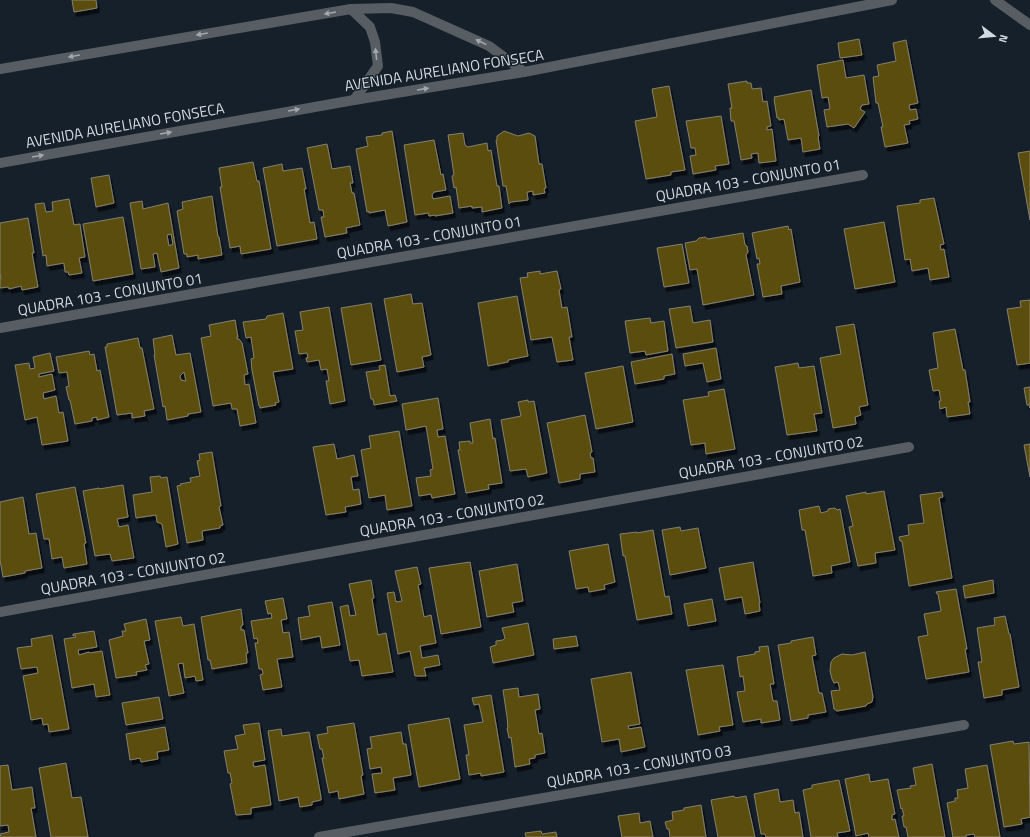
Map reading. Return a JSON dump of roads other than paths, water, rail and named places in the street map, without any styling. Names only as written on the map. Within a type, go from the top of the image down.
[{"type":"street","name":"AVENIDA AURELIANO FONSECA","points":[[0,163],[354,100],[524,72],[892,0]]},
{"type":"street","points":[[995,0],[1030,25]]},
{"type":"street","points":[[0,69],[351,9],[391,8],[413,12],[489,46],[524,72]]},
{"type":"street","points":[[351,9],[370,27],[375,42],[378,66],[354,100]]},
{"type":"street","name":"QUADRA 103 - CONJUNTO 01","points":[[0,328],[863,175]]},
{"type":"street","name":"QUADRA 103 - CONJUNTO 02","points":[[0,612],[909,447]]},
{"type":"street","name":"QUADRA 103 - CONJUNTO 03","points":[[319,837],[964,725]]}]
